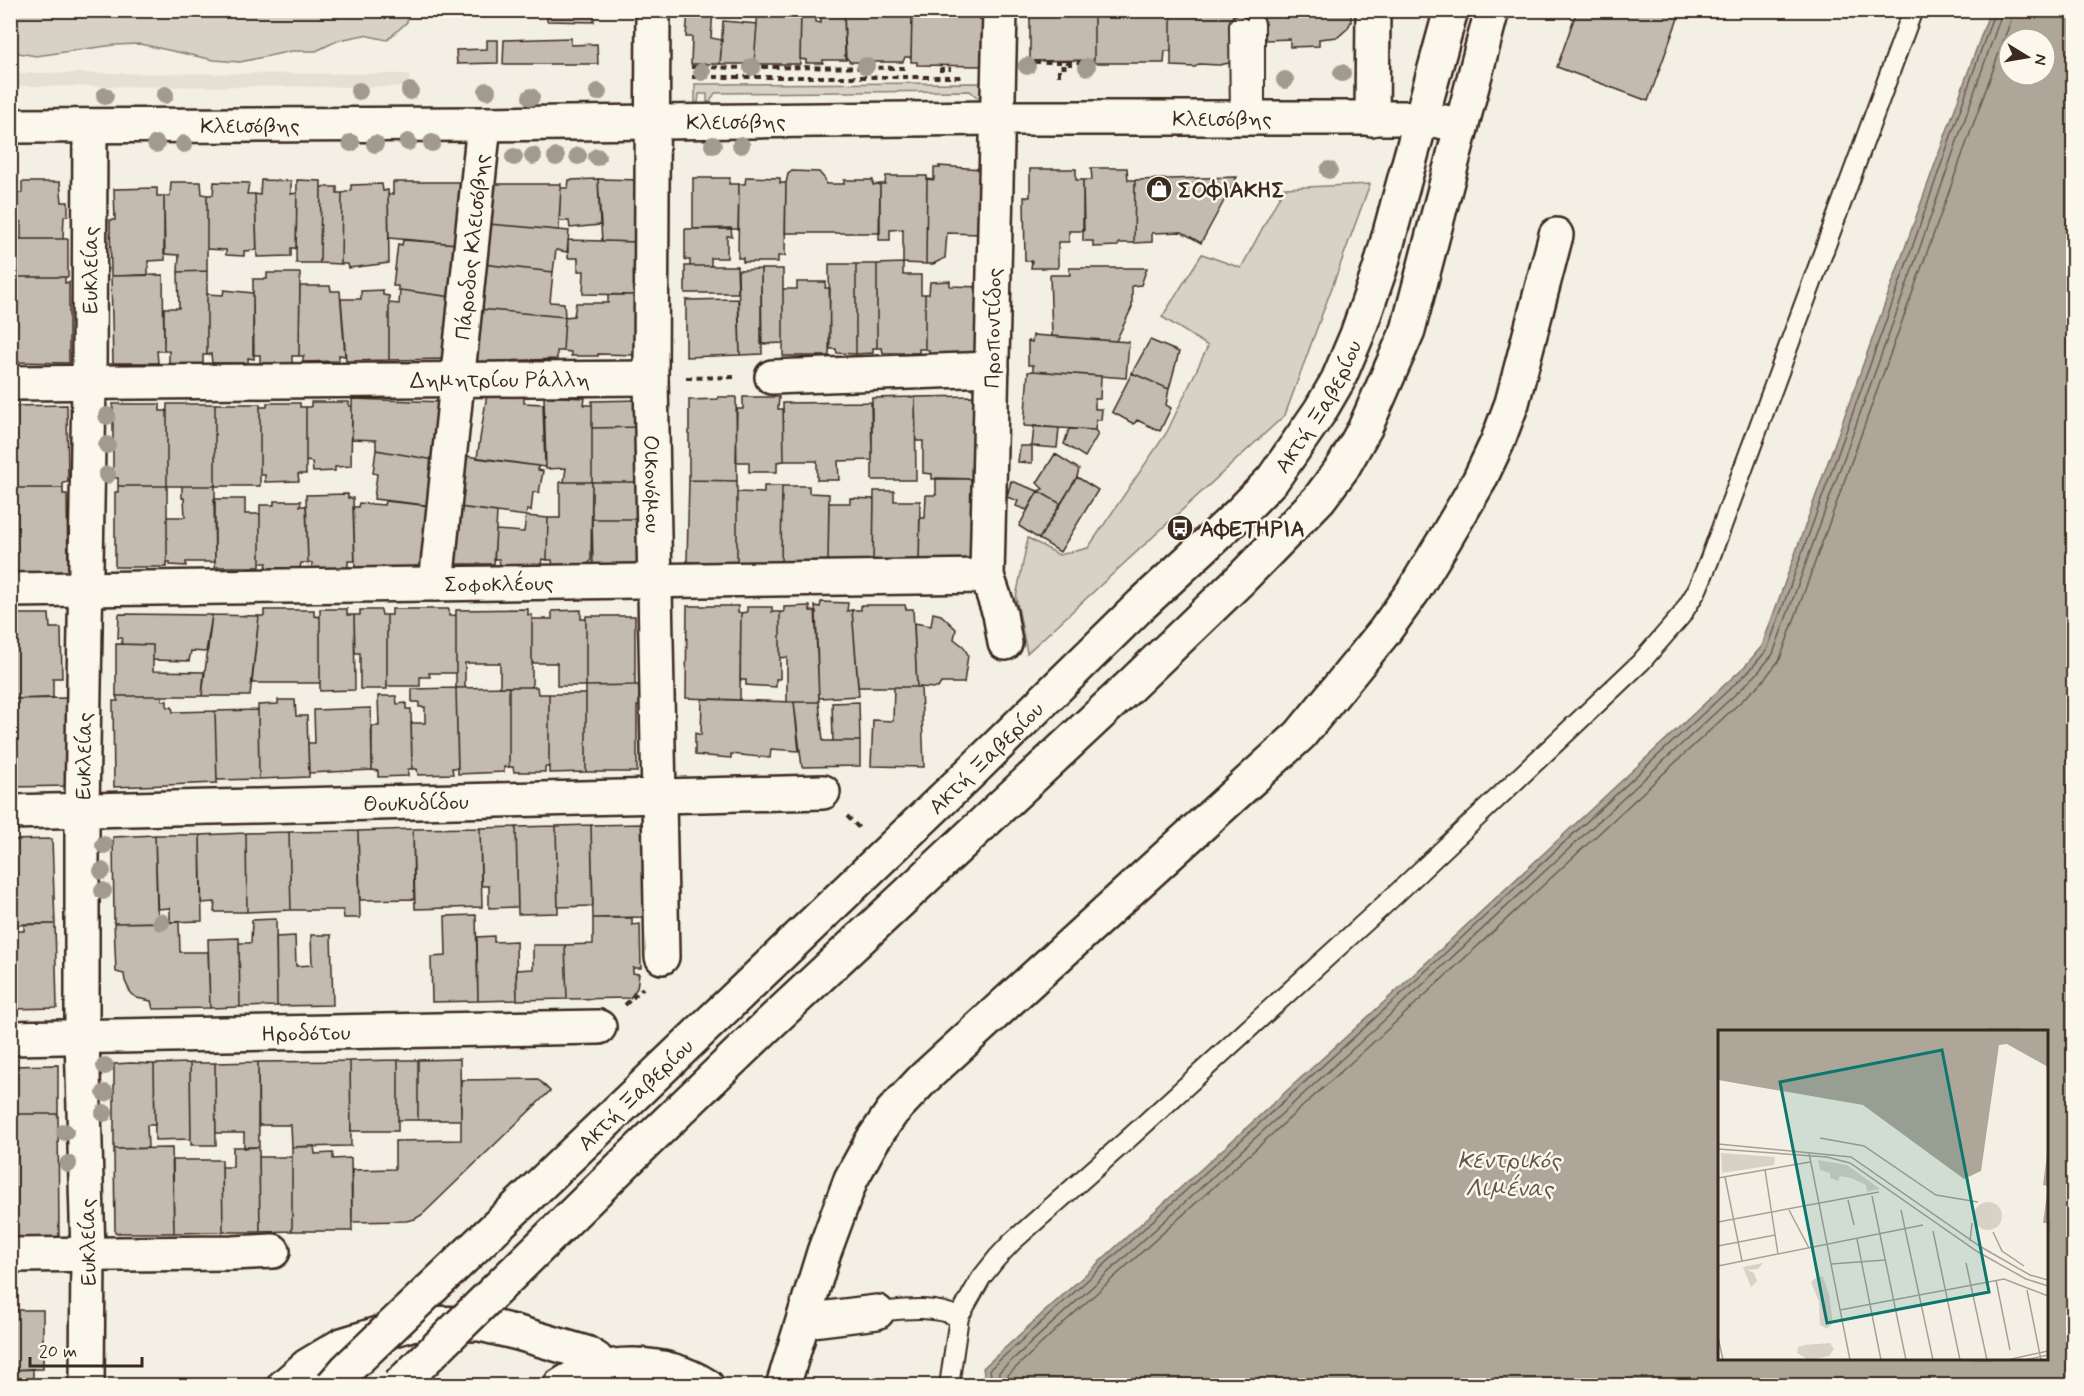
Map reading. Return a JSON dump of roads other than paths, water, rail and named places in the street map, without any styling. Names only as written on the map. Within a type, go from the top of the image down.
[{"type":"street","name":"Οικονόμου","points":[[653,10],[651,378],[662,957]]},
{"type":"street","name":"Προποντίδος","points":[[1000,10],[987,576],[1000,614],[1005,644]]},
{"type":"street","points":[[1372,118],[1373,10]]},
{"type":"street","name":"Ακτή Ξαβερίου","points":[[332,1386],[346,1370],[886,854],[1273,479],[1298,446],[1338,380],[1357,335],[1380,269],[1451,10]]},
{"type":"street","name":"Ακτή Ξαβερίου","points":[[398,1386],[778,1016],[1241,579],[1319,499],[1343,467],[1365,428],[1408,330],[1492,10]]},
{"type":"street","name":"Κλεισόβης","points":[[10,126],[484,124],[997,118],[1422,118],[1461,125]]},
{"type":"street","name":"Πάροδος Κλεισόβης","points":[[436,584],[484,124]]},
{"type":"street","name":"Ευκλείας","points":[[87,1386],[87,1253],[82,1037],[82,810],[87,588],[90,126]]},
{"type":"street","points":[[783,1386],[824,1252],[851,1179],[872,1141],[892,1112],[923,1079],[1300,735],[1357,667],[1414,590],[1479,481],[1497,443],[1512,403],[1556,235]]},
{"type":"street","points":[[772,377],[992,369]]},
{"type":"street","name":"Δημητρίου Ράλλη","points":[[10,383],[651,378]]},
{"type":"street","name":"Σοφοκλέους","points":[[10,590],[987,576]]},
{"type":"street","name":"Θουκυδίδου","points":[[10,812],[823,792]]},
{"type":"street","name":"Ηροδότου","points":[[10,1038],[599,1027]]},
{"type":"street","points":[[10,1255],[273,1251]]},
{"type":"street","points":[[804,1321],[877,1312]]},
{"type":"street","points":[[285,1386],[307,1366],[342,1345],[414,1323],[480,1324],[519,1333],[586,1353],[596,1359],[603,1368]]},
{"type":"street","points":[[560,1386],[585,1373],[603,1368],[631,1365],[666,1368],[697,1379],[707,1386]]},
{"type":"lane","points":[[949,1386],[959,1317],[981,1278],[1012,1242],[1395,895],[1641,662],[1681,616],[1696,591],[1709,561],[1913,10]]},
{"type":"lane","points":[[1247,24],[1248,118]]},
{"type":"lane","points":[[877,1312],[928,1308],[945,1311],[959,1317]]},
{"type":"water","name":"Κεντρικός Λιμένας","points":[[1990,11],[2073,11],[2073,1385],[986,1385],[983,1368],[1382,1004],[1746,665],[1762,646]]},
{"type":"place","name":"ΣΟΦΙΑΚΗΣ","points":[[1159,189]]},
{"type":"place","name":"ΑΦΕΤΗΡΙΑ","points":[[1180,528]]}]
